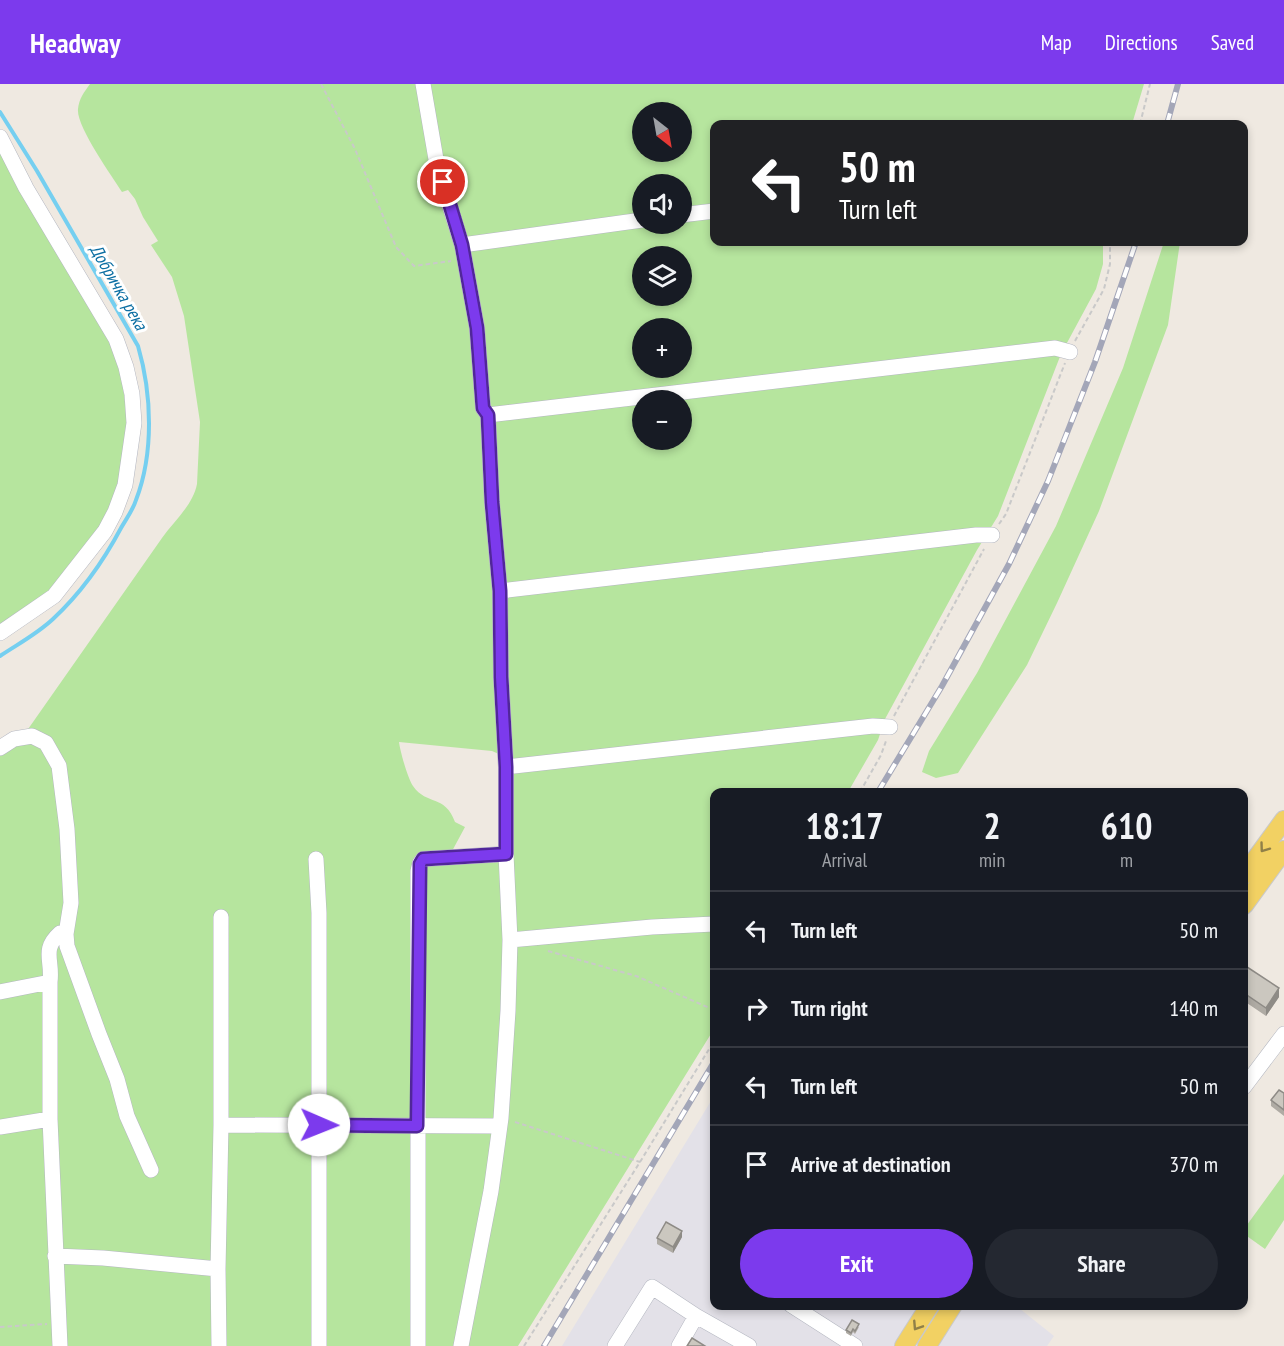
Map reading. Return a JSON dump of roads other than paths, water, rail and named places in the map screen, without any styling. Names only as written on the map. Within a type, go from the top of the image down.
[{"type":"main road","points":[[1248,870],[1284,820]]},
{"type":"main road","points":[[1248,900],[1284,850]]},
{"type":"main road","points":[[904,1346],[927,1310]]},
{"type":"main road","points":[[927,1346],[950,1310]]},
{"type":"street","points":[[423,84],[437,165],[464,252],[477,328],[483,408],[488,415],[492,502],[500,591],[501,677],[506,767],[506,854],[510,940],[508,1011],[500,1122],[491,1191],[461,1346]]},
{"type":"street","points":[[0,138],[31,196],[116,339],[132,394],[134,423],[125,485],[105,531],[54,596],[0,633]]},
{"type":"street","points":[[692,214],[710,211]]},
{"type":"street","points":[[464,252],[632,222]]},
{"type":"street","points":[[488,415],[1055,348],[1070,352]]},
{"type":"street","points":[[500,591],[976,535],[992,535]]},
{"type":"street","points":[[506,767],[873,726],[890,726]]},
{"type":"street","points":[[0,748],[14,739],[32,736],[46,742],[59,766],[67,829],[71,903],[66,934],[67,946],[117,1079],[128,1116],[151,1170]]},
{"type":"street","points":[[418,1346],[417,1126],[420,864],[423,859],[506,854]]},
{"type":"street","points":[[316,859],[319,913],[319,1346]]},
{"type":"street","points":[[219,1346],[221,917]]},
{"type":"street","points":[[510,940],[710,924]]},
{"type":"street","points":[[60,1346],[50,1119],[51,969],[48,951],[50,942],[60,933],[66,934]]},
{"type":"street","points":[[0,992],[50,982]]},
{"type":"street","points":[[1248,1082],[1284,1034]]},
{"type":"street","points":[[0,1127],[50,1119]]},
{"type":"street","points":[[221,1125],[417,1126],[500,1122]]},
{"type":"street","points":[[55,1256],[103,1257],[218,1269]]},
{"type":"street","points":[[615,1346],[652,1287],[696,1316],[749,1346]]},
{"type":"street","points":[[799,1310],[855,1346]]},
{"type":"street","points":[[679,1346],[696,1316]]},
{"type":"waterway","name":"Добричка река","points":[[0,112],[37,171],[138,346],[146,384],[149,423],[142,482],[131,511],[107,553],[82,588],[53,619],[0,656]]},
{"type":"railway","points":[[1168,120],[1178,84]]},
{"type":"railway","points":[[880,788],[942,686],[1009,564],[1048,481],[1095,362],[1135,246]]},
{"type":"railway","points":[[544,1346],[710,1069]]}]
